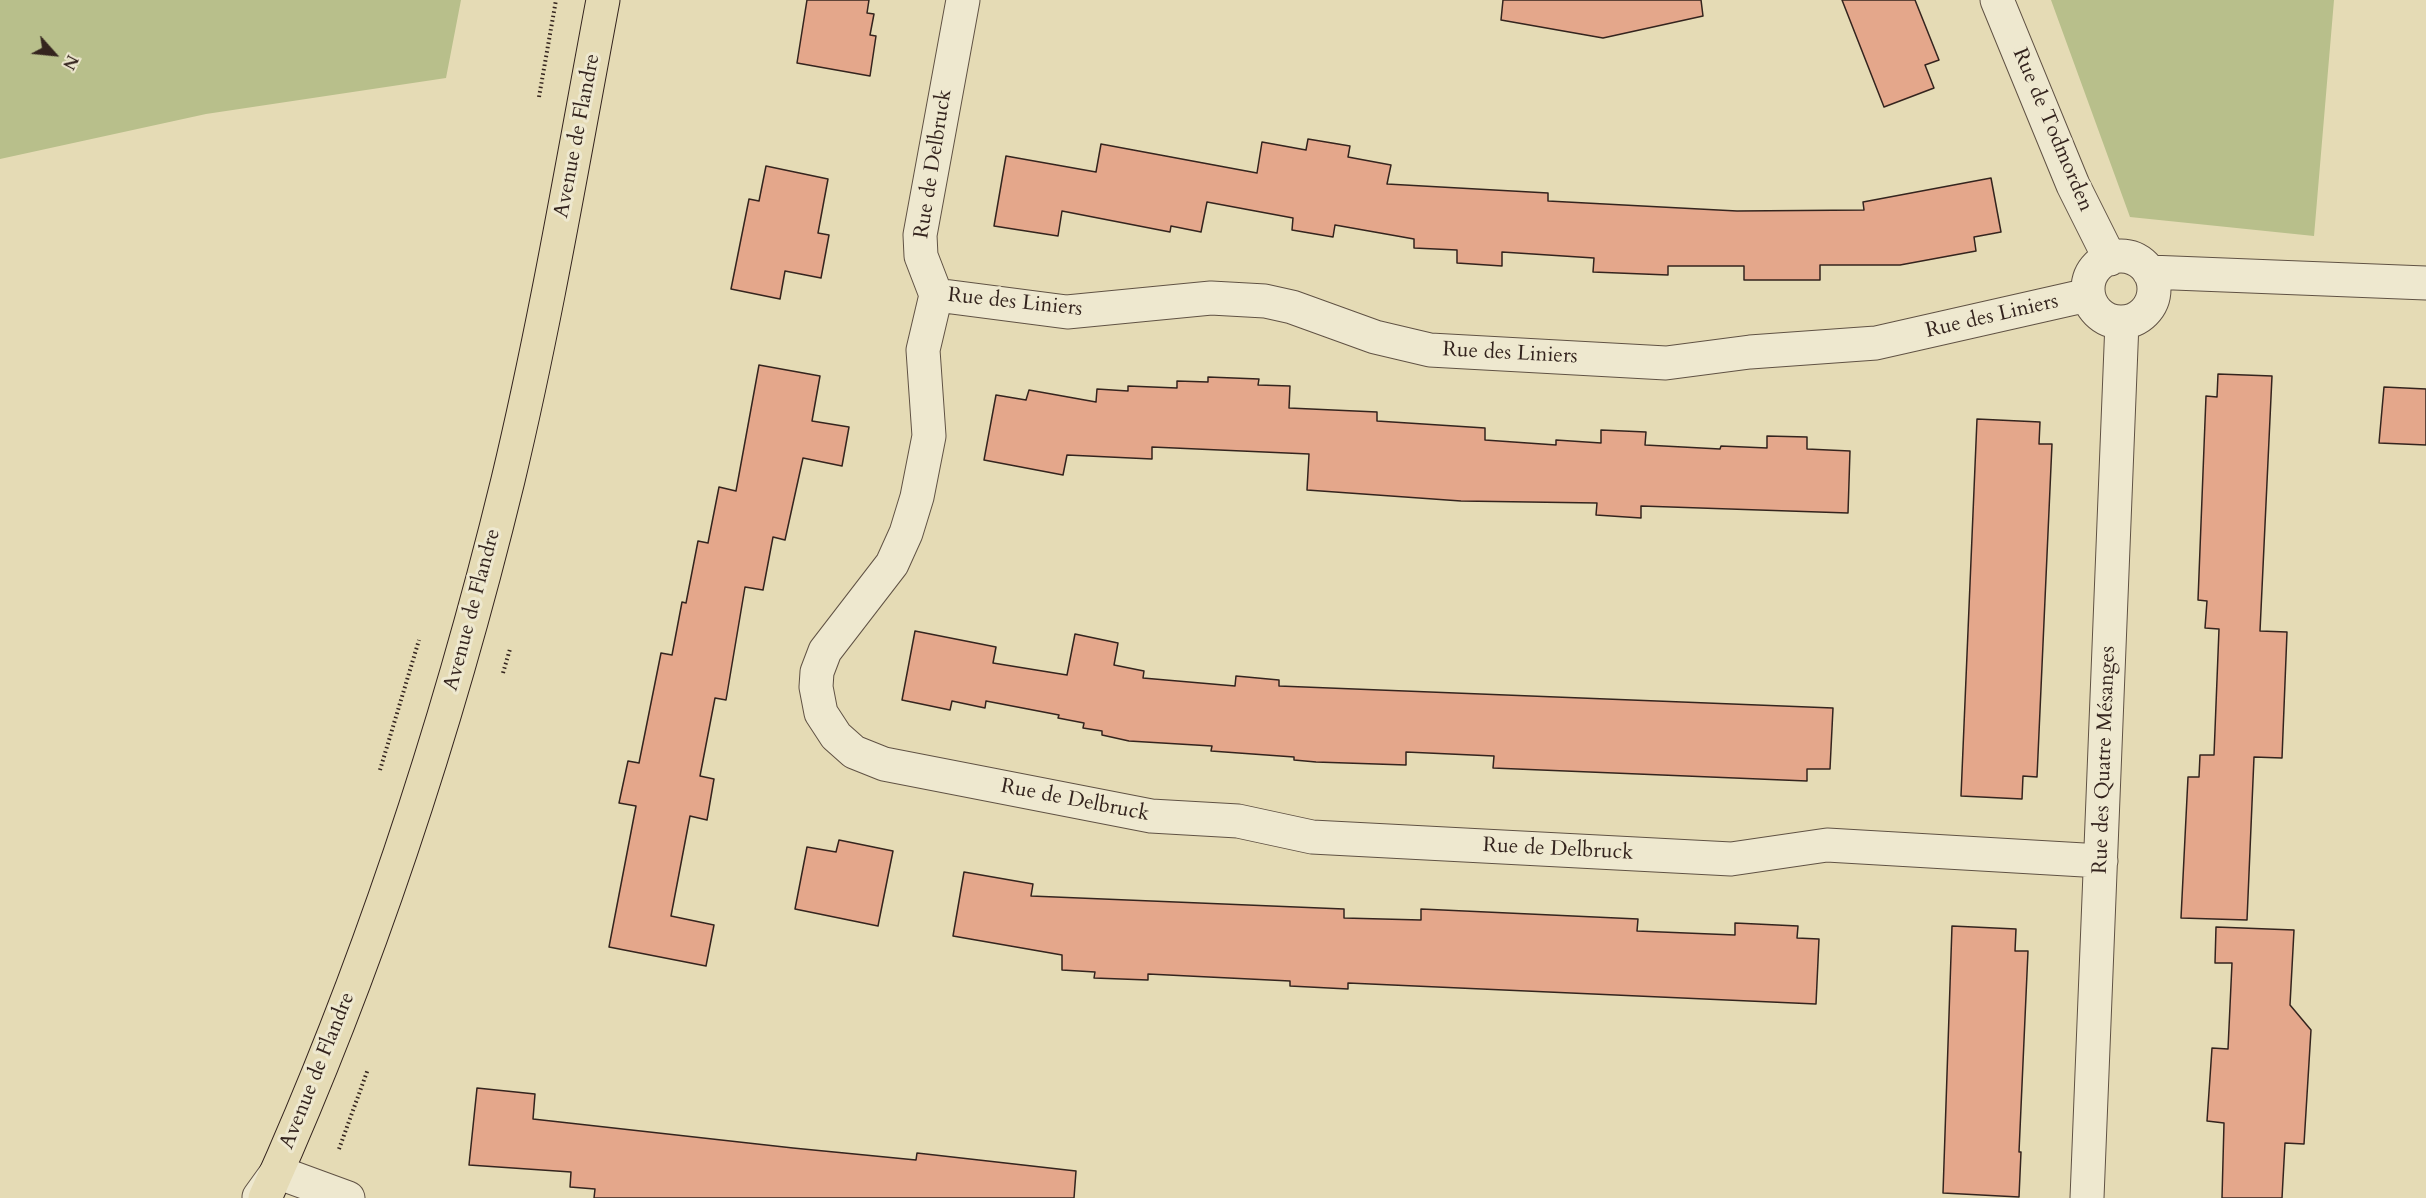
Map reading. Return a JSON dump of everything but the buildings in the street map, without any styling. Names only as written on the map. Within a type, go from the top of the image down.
[{"type":"main road","name":"Avenue de Flandre","points":[[267,1190],[330,1046],[395,868],[474,612],[508,478],[541,330],[603,0]]},
{"type":"street","name":"Rue de Delbruck","points":[[963,0],[920,235],[921,256],[936,295],[923,351],[929,436],[913,513],[892,564],[831,642],[817,672],[817,700],[827,725],[844,744],[868,758],[1151,816],[1238,821],[1312,837],[1731,859],[1827,845],[2101,861]]},
{"type":"street","name":"Rue de Todmorden","points":[[1997,0],[2073,185],[2110,259]]},
{"type":"street","points":[[2116,256],[2131,258],[2149,272],[2154,288],[2150,304],[2139,318],[2122,322],[2100,316],[2094,310],[2088,295],[2092,273],[2110,259],[2116,256]]},
{"type":"street","points":[[2149,272],[2426,283]]},
{"type":"street","name":"Rue des Liniers","points":[[936,295],[1067,312],[1211,298],[1265,301],[1292,307],[1375,337],[1430,350],[1666,363],[1750,352],[1876,343],[2088,295]]},
{"type":"street","name":"Rue des Quatre Mésanges","points":[[2087,1198],[2122,322]]},
{"type":"street","points":[[267,1190],[348,1198]]},
{"type":"path","points":[[539,100],[556,0]]},
{"type":"path","points":[[376,781],[421,634]]},
{"type":"green space","points":[[0,0],[461,0],[446,78],[206,114],[0,159]]},
{"type":"green space","points":[[2051,0],[2334,0],[2314,236],[2130,217]]}]
